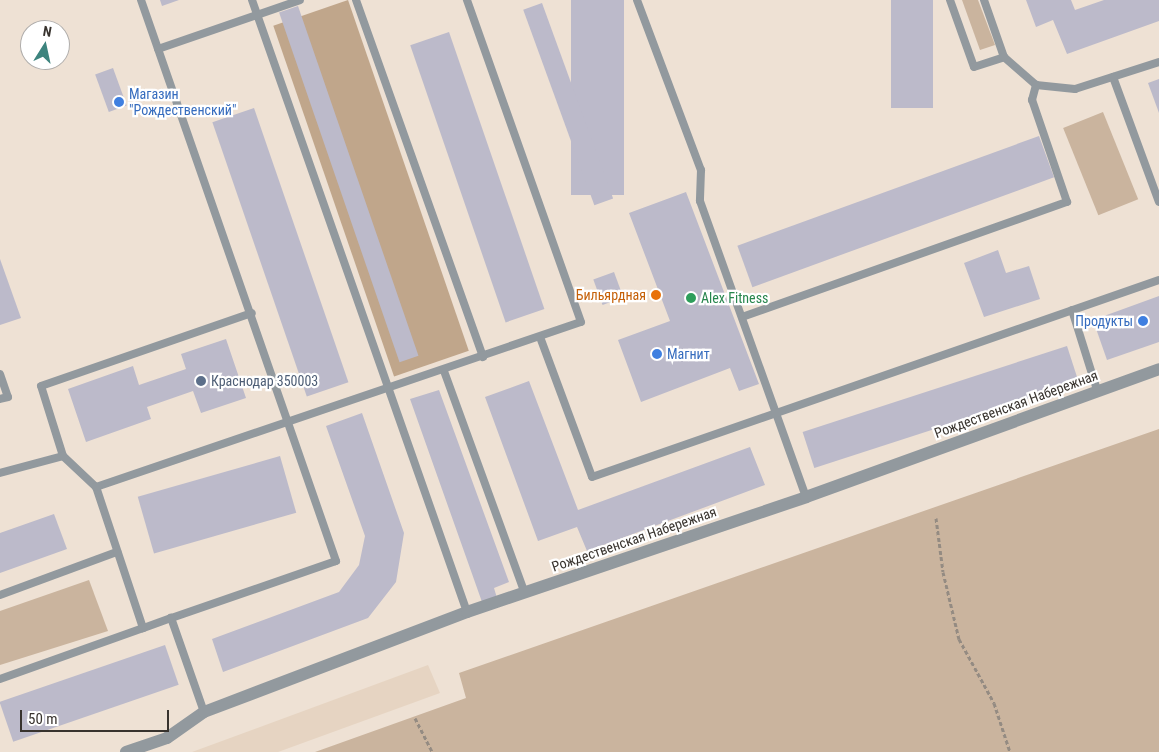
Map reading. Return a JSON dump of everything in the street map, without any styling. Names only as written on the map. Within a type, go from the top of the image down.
[{"type":"street","name":"Рождественская Набережная","points":[[126,752],[167,738],[204,712],[467,612],[806,497],[1159,369]]},
{"type":"lane","points":[[0,679],[336,561],[252,313],[140,0]]},
{"type":"lane","points":[[252,0],[390,388],[467,612]]},
{"type":"lane","points":[[158,49],[300,0]]},
{"type":"lane","points":[[356,0],[483,357]]},
{"type":"lane","points":[[96,488],[444,371],[581,322],[467,0]]},
{"type":"lane","points":[[637,0],[701,170],[700,201],[806,497]]},
{"type":"lane","points":[[950,0],[974,67],[1004,57]]},
{"type":"lane","points":[[984,0],[1004,57],[1036,85],[1075,89],[1159,62]]},
{"type":"lane","points":[[1113,77],[1159,202]]},
{"type":"lane","points":[[742,317],[1068,202],[1032,100],[1036,85]]},
{"type":"lane","points":[[540,336],[592,477],[1159,280]]},
{"type":"lane","points":[[1072,310],[1097,390]]},
{"type":"lane","points":[[142,628],[96,488],[63,456],[40,386],[252,313]]},
{"type":"lane","points":[[444,371],[525,593]]},
{"type":"lane","points":[[0,374],[8,397],[0,400]]},
{"type":"lane","points":[[0,473],[63,456]]},
{"type":"lane","points":[[0,595],[117,552]]},
{"type":"lane","points":[[171,618],[204,712]]},
{"type":"path","points":[[936,518],[943,572],[959,639],[994,703],[1010,752]]},
{"type":"path","points":[[415,718],[432,752]]},
{"type":"shaded area","points":[[348,0],[469,351],[394,377],[273,26]]},
{"type":"shaded area","points":[[962,0],[978,0],[995,45],[980,50]]},
{"type":"shaded area","points":[[1103,112],[1138,199],[1098,215],[1063,128]]},
{"type":"shaded area","points":[[1159,429],[1159,752],[315,752],[466,698],[459,673]]},
{"type":"shaded area","points":[[89,580],[108,631],[0,665],[0,611]]},
{"type":"shaded area","points":[[428,665],[440,693],[278,752],[192,752]]},
{"type":"building","points":[[160,0],[179,0],[162,6]]},
{"type":"building","points":[[571,0],[624,0],[624,195],[571,195]]},
{"type":"building","points":[[891,0],[933,0],[933,108],[891,108]]},
{"type":"building","points":[[1026,0],[1071,0],[1075,10],[1104,0],[1159,0],[1159,21],[1067,54],[1053,20],[1036,27]]},
{"type":"building","points":[[542,3],[613,198],[594,205],[523,10]]},
{"type":"building","points":[[298,6],[418,356],[400,362],[279,13]]},
{"type":"building","points":[[449,32],[544,309],[506,322],[410,45]]},
{"type":"building","points":[[113,68],[127,106],[109,112],[95,74]]},
{"type":"building","points":[[1159,79],[1159,113],[1148,83]]},
{"type":"building","points":[[254,108],[348,382],[307,397],[212,122]]},
{"type":"building","points":[[1039,136],[1054,177],[752,287],[737,246]]},
{"type":"building","points":[[686,192],[759,384],[739,391],[730,368],[641,402],[618,340],[670,321],[629,213]]},
{"type":"building","points":[[998,250],[1006,273],[1029,266],[1040,299],[984,317],[964,263]]},
{"type":"building","points":[[0,259],[21,318],[0,325]]},
{"type":"building","points":[[614,272],[623,297],[603,305],[593,280]]},
{"type":"building","points":[[1159,296],[1159,342],[1107,360],[1093,320]]},
{"type":"building","points":[[226,339],[246,398],[201,413],[193,391],[147,407],[151,419],[86,442],[68,389],[133,366],[139,385],[186,369],[181,354]]},
{"type":"building","points":[[1067,346],[1079,382],[814,468],[803,432]]},
{"type":"building","points":[[529,381],[578,510],[750,447],[765,485],[587,551],[577,527],[538,541],[485,397]]},
{"type":"building","points":[[439,390],[509,582],[494,588],[497,598],[482,602],[410,399]]},
{"type":"building","points":[[362,413],[404,533],[396,582],[368,618],[223,672],[212,639],[339,592],[359,565],[365,536],[326,426]]},
{"type":"building","points":[[280,456],[296,513],[154,554],[138,497]]},
{"type":"building","points":[[54,514],[67,549],[0,573],[0,533]]},
{"type":"building","points":[[165,645],[179,685],[13,742],[0,702]]},
{"type":"place","name":"Магазин \"Рождественский\"","points":[[119,102]]},
{"type":"place","name":"Бильярдная","points":[[656,295]]},
{"type":"place","name":"Alex Fitness","points":[[691,298]]},
{"type":"place","name":"Продукты","points":[[1143,321]]},
{"type":"place","name":"Магнит","points":[[657,354]]},
{"type":"place","name":"Краснодар 350003","points":[[201,381]]}]
